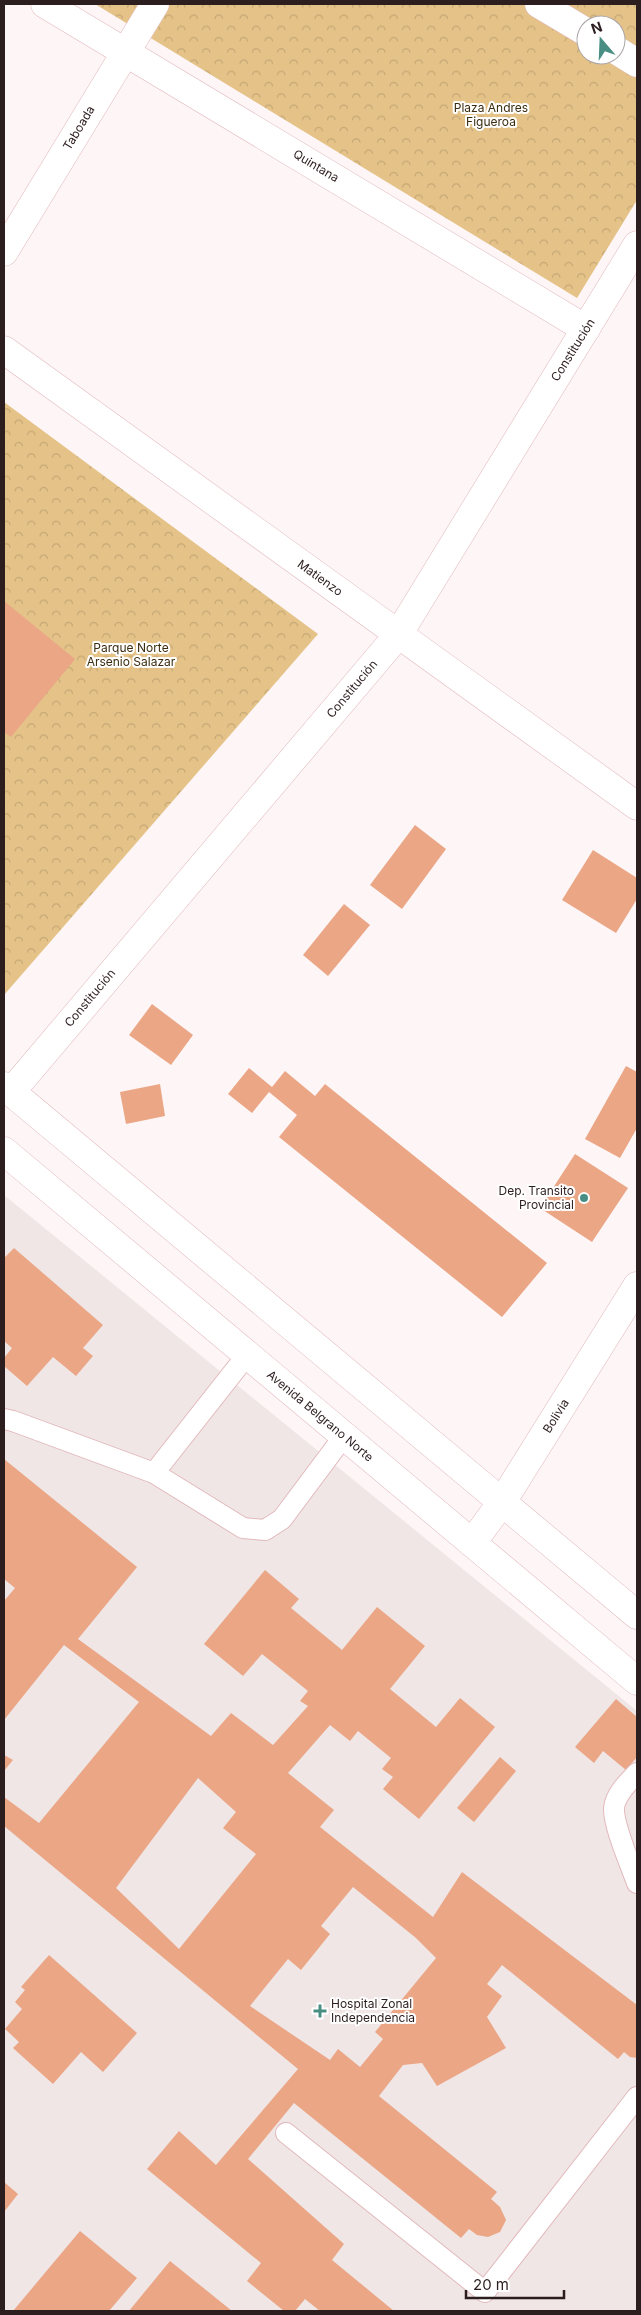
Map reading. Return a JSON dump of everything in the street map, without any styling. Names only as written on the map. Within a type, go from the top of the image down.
[{"type":"street","name":"Quintana","points":[[45,4],[586,329]]},
{"type":"street","name":"Taboada","points":[[4,252],[154,4]]},
{"type":"street","points":[[540,4],[576,26]]},
{"type":"street","points":[[626,56],[637,62]]},
{"type":"street","name":"Constitución","points":[[7,1089],[398,635],[637,246]]},
{"type":"street","name":"Matienzo","points":[[4,350],[637,806]]},
{"type":"street","points":[[7,1089],[637,1615]]},
{"type":"street","name":"Avenida Belgrano Norte","points":[[4,1151],[637,1681]]},
{"type":"street","name":"Bolivia","points":[[472,1543],[502,1502],[637,1286]]},
{"type":"lane","points":[[154,1473],[247,1354]]},
{"type":"lane","points":[[4,1419],[154,1473],[243,1528],[265,1530],[282,1519],[344,1436]]},
{"type":"lane","points":[[637,1773],[624,1787],[614,1808],[617,1827],[637,1884]]},
{"type":"lane","points":[[286,2133],[485,2292],[637,2097]]},
{"type":"shaded area","name":"Hospital Zonal Independencia","points":[[4,1195],[637,1711],[637,2311],[4,2311]]},
{"type":"green space","name":"Plaza Andres Figueroa","points":[[95,4],[637,4],[637,200],[577,298]]},
{"type":"green space","name":"Parque Norte Arsenio Salazar","points":[[4,402],[318,634],[4,995]]},
{"type":"building","points":[[4,601],[75,659],[11,737],[4,732]]},
{"type":"building","points":[[415,825],[446,849],[402,909],[370,885]]},
{"type":"building","points":[[593,850],[637,878],[637,899],[616,933],[562,900]]},
{"type":"building","points":[[344,904],[370,925],[328,976],[303,955]]},
{"type":"building","points":[[152,1004],[193,1035],[171,1065],[129,1035]]},
{"type":"building","points":[[626,1066],[637,1072],[637,1128],[620,1158],[585,1139]]},
{"type":"building","points":[[249,1068],[272,1087],[285,1071],[315,1096],[325,1084],[547,1263],[502,1317],[279,1137],[297,1115],[269,1092],[252,1113],[228,1094]]},
{"type":"building","points":[[160,1084],[165,1116],[126,1124],[120,1092]]},
{"type":"building","name":"Dep. Transito Provincial","points":[[575,1154],[628,1188],[592,1242],[540,1208]]},
{"type":"building","points":[[14,1248],[103,1325],[83,1348],[93,1356],[76,1376],[53,1357],[27,1386],[4,1366],[4,1358],[12,1348],[4,1341],[4,1256]]},
{"type":"building","points":[[4,1459],[137,1567],[78,1639],[211,1736],[231,1713],[273,1745],[308,1706],[300,1701],[308,1691],[262,1654],[243,1676],[204,1644],[265,1570],[299,1599],[291,1608],[342,1650],[377,1607],[425,1646],[390,1689],[436,1727],[460,1698],[495,1727],[419,1819],[383,1789],[393,1777],[382,1769],[391,1758],[358,1731],[350,1741],[330,1725],[288,1773],[334,1810],[320,1827],[433,1917],[462,1872],[637,2005],[637,2058],[630,2057],[624,2052],[618,2059],[502,1965],[487,1984],[502,1996],[487,2017],[506,2048],[437,2086],[422,2063],[403,2065],[379,2096],[497,2192],[491,2199],[500,2207],[506,2220],[500,2232],[488,2237],[477,2235],[469,2229],[461,2238],[294,2103],[248,2159],[344,2244],[332,2260],[394,2311],[320,2311],[305,2299],[295,2311],[284,2311],[247,2281],[261,2263],[147,2169],[179,2131],[216,2165],[298,2069],[4,1826],[4,1797],[39,1823],[139,1702],[64,1645],[4,1720],[4,1601],[15,1588],[4,1579]],"holes":[[[198,1778],[236,1812],[223,1828],[256,1854],[179,1949],[116,1888]],[[353,1887],[416,1938],[436,1958],[375,2032],[383,2039],[360,2067],[338,2049],[330,2060],[250,2006],[288,1959],[301,1970],[330,1934],[321,1926]]]},
{"type":"building","points":[[616,1699],[637,1717],[637,1757],[626,1770],[603,1751],[594,1763],[575,1747]]},
{"type":"building","points":[[4,1755],[13,1760],[4,1771]]},
{"type":"building","points":[[500,1757],[516,1771],[474,1822],[457,1808]]},
{"type":"building","points":[[49,1955],[137,2033],[103,2072],[81,2052],[53,2084],[13,2048],[19,2042],[5,2029],[22,2009],[15,2002],[25,1990],[21,1987]]},
{"type":"building","points":[[4,2182],[18,2194],[4,2212]]},
{"type":"building","points":[[80,2231],[137,2278],[109,2311],[13,2311]]},
{"type":"building","points":[[170,2261],[232,2311],[129,2311]]},
{"type":"place","name":"Dep. Transito Provincial","points":[[584,1198]]},
{"type":"place","name":"Hospital Zonal Independencia","points":[[320,2011]]}]
